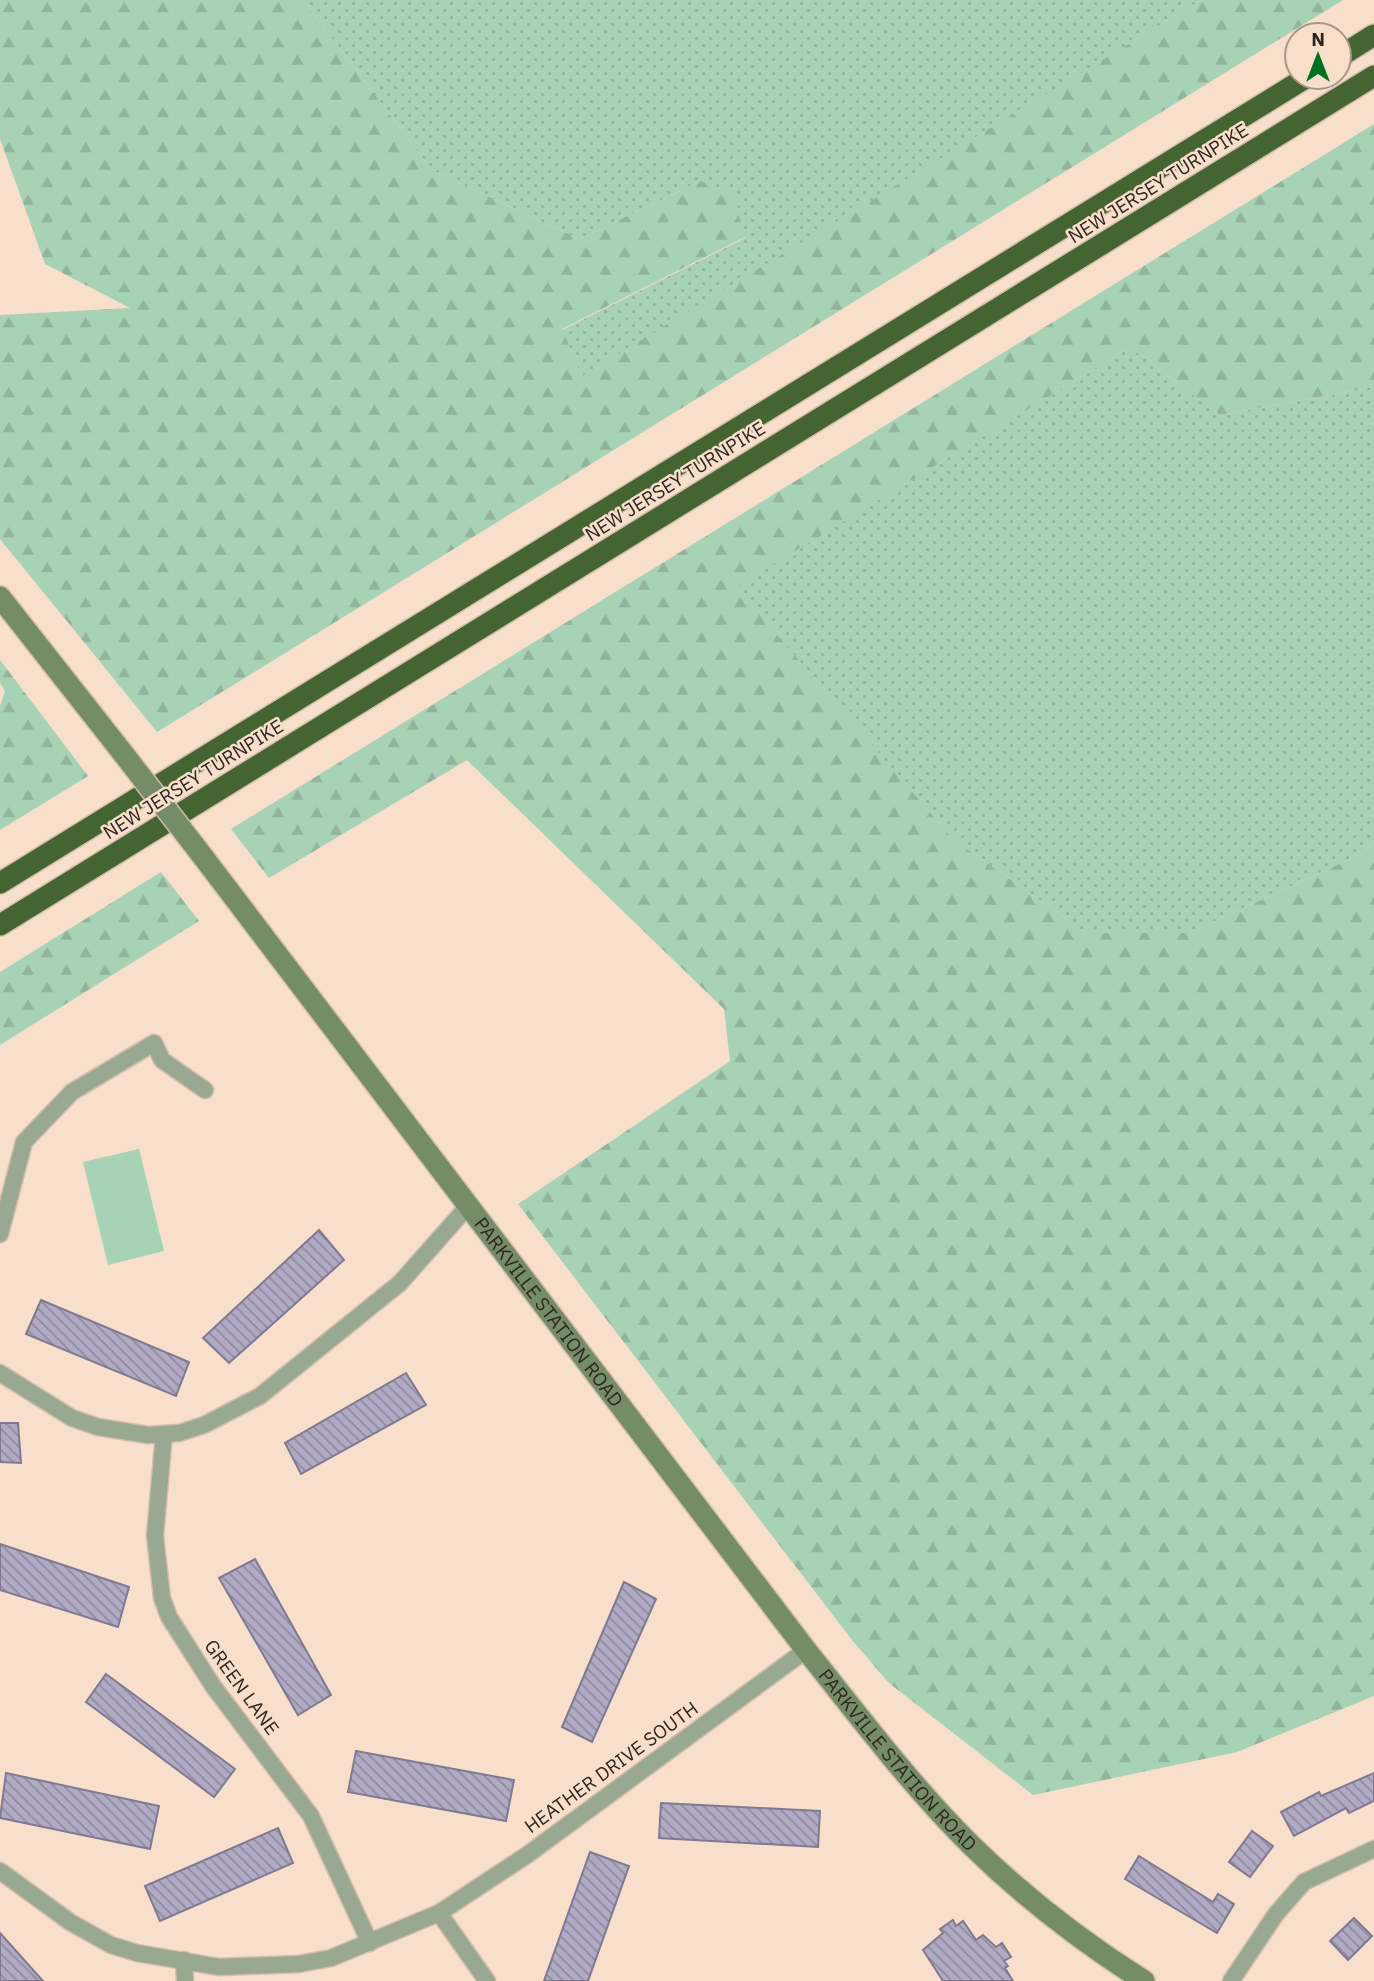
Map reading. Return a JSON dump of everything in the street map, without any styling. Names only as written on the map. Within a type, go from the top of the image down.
[{"type":"highway","points":[[1353,48],[1374,35]]},
{"type":"highway","name":"NEW JERSEY TURNPIKE","points":[[0,925],[1374,76]]},
{"type":"highway","name":"NEW JERSEY TURNPIKE","points":[[0,883],[1284,91]]},
{"type":"main road","name":"PARKVILLE STATION ROAD","points":[[0,597],[204,858],[806,1650],[907,1775],[971,1845],[1065,1927],[1144,1981]]},
{"type":"street","points":[[0,1234],[24,1142],[72,1092],[154,1043],[162,1060],[205,1090]]},
{"type":"street","points":[[0,1373],[72,1418],[121,1433],[164,1434],[204,1425],[260,1396],[400,1283],[468,1206]]},
{"type":"street","name":"GREEN LANE","points":[[164,1434],[155,1536],[162,1598],[169,1617],[213,1686],[312,1816],[370,1943]]},
{"type":"street","name":"HEATHER DRIVE SOUTH","points":[[0,1871],[70,1922],[111,1945],[137,1953],[219,1967],[299,1964],[331,1958],[439,1913],[527,1855],[806,1650]]},
{"type":"street","points":[[1231,1981],[1276,1914],[1304,1882],[1374,1849]]},
{"type":"street","points":[[439,1913],[487,1981]]},
{"type":"street","points":[[184,1960],[185,1981]]},
{"type":"green space","points":[[0,0],[303,0],[432,170],[579,239],[701,181],[733,195],[745,237],[562,329],[582,376],[1201,0],[1343,0],[1309,21],[1283,21],[1283,37],[157,732],[0,539],[0,315],[130,308],[45,264],[0,139]]},
{"type":"green space","points":[[303,0],[1201,0],[582,377],[562,330],[745,238],[701,181],[579,239],[432,170]]},
{"type":"green space","points":[[1374,124],[1374,387],[1220,415],[1130,347],[736,587],[952,838],[1086,933],[1189,933],[1361,854],[1374,842],[1374,1696],[1237,1752],[1033,1795],[889,1683],[852,1640],[518,1204],[730,1061],[724,1009],[467,760],[269,878],[231,829]]},
{"type":"green space","points":[[1130,347],[1220,415],[1374,387],[1374,842],[1361,854],[1189,933],[1086,933],[952,838],[735,587]]},
{"type":"green space","points":[[0,660],[88,776],[0,830],[0,706],[5,691],[0,683]]},
{"type":"green space","points":[[161,872],[199,921],[0,1045],[0,972]]},
{"type":"green space","points":[[139,1149],[164,1251],[108,1265],[83,1162]]},
{"type":"building","points":[[319,1230],[344,1260],[229,1363],[203,1338]]},
{"type":"building","points":[[41,1300],[189,1362],[176,1396],[26,1334]]},
{"type":"building","points":[[406,1373],[426,1405],[301,1474],[285,1443]]},
{"type":"building","points":[[0,1423],[18,1423],[21,1463],[0,1462]]},
{"type":"building","points":[[0,1544],[129,1587],[118,1627],[0,1590]]},
{"type":"building","points":[[255,1559],[331,1695],[298,1715],[219,1578]]},
{"type":"building","points":[[624,1582],[656,1599],[592,1742],[562,1727]]},
{"type":"building","points":[[106,1674],[235,1769],[214,1797],[86,1702]]},
{"type":"building","points":[[356,1751],[514,1780],[506,1821],[348,1792]]},
{"type":"building","points":[[6,1773],[159,1806],[150,1849],[0,1818]]},
{"type":"building","points":[[1374,1773],[1374,1801],[1349,1813],[1346,1808],[1294,1836],[1281,1812],[1319,1792],[1321,1796]]},
{"type":"building","points":[[661,1803],[820,1811],[818,1847],[659,1838]]},
{"type":"building","points":[[278,1828],[293,1863],[160,1921],[145,1886]]},
{"type":"building","points":[[1252,1831],[1273,1846],[1250,1877],[1229,1862]]},
{"type":"building","points":[[590,1852],[629,1866],[588,1981],[544,1981]]},
{"type":"building","points":[[1139,1856],[1213,1902],[1218,1894],[1234,1904],[1217,1933],[1125,1879]]},
{"type":"building","points":[[1354,1918],[1372,1936],[1348,1960],[1330,1941]]},
{"type":"building","points":[[953,1920],[956,1926],[963,1921],[976,1940],[983,1935],[996,1947],[1002,1943],[1011,1957],[1004,1961],[1013,1981],[943,1981],[923,1950],[943,1933],[940,1929]]},
{"type":"building","points":[[0,1933],[43,1981],[0,1981]]}]
